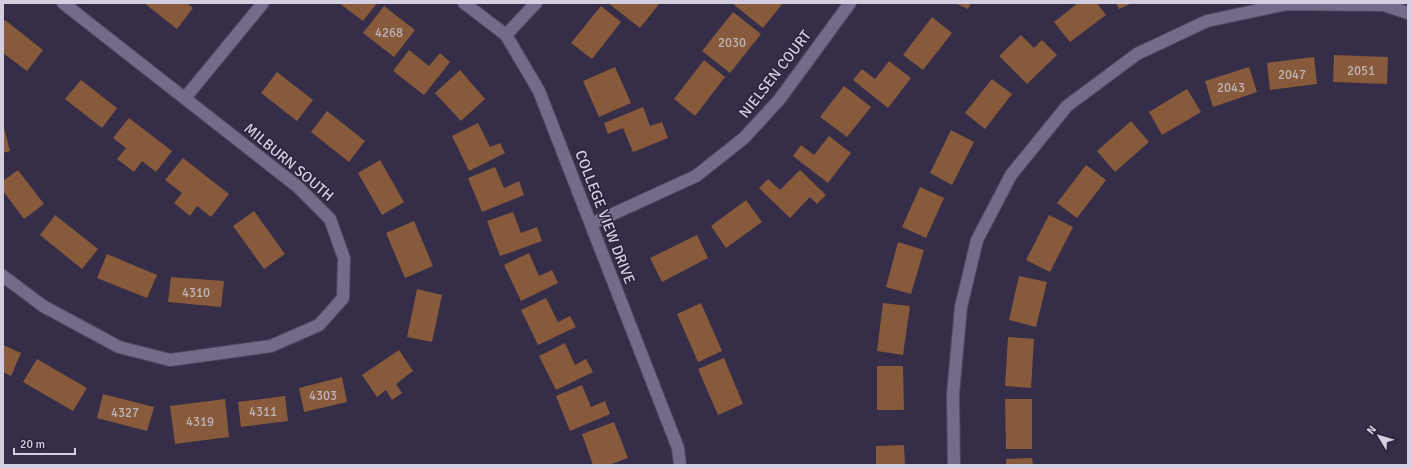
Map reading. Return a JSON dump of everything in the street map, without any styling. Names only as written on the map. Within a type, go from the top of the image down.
[{"type":"street","name":"MILBURN SOUTH","points":[[3,276],[43,306],[119,347],[170,360],[271,346],[319,325],[343,298],[344,258],[330,218],[298,187],[63,3]]},
{"type":"street","points":[[185,98],[263,3]]},
{"type":"street","name":"COLLEGE VIEW DRIVE","points":[[464,3],[506,35],[539,91],[678,448],[680,465]]},
{"type":"street","points":[[506,35],[536,3]]},
{"type":"street","name":"NIELSEN COURT","points":[[590,224],[696,176],[744,138],[779,100],[850,3]]},
{"type":"street","points":[[954,465],[953,394],[961,307],[977,240],[1011,175],[1067,106],[1137,54],[1207,21],[1287,4],[1384,5],[1408,13]]},
{"type":"building","points":[[144,3],[187,3],[193,8],[177,29]]},
{"type":"building","points":[[339,3],[377,3],[363,21]]},
{"type":"building","points":[[608,3],[660,3],[640,28]]},
{"type":"building","points":[[783,3],[763,28],[733,4]]},
{"type":"building","points":[[955,3],[971,3],[968,9]]},
{"type":"building","points":[[1078,3],[1097,3],[1106,15],[1070,42],[1054,22]]},
{"type":"building","points":[[1116,3],[1132,3],[1119,9]]},
{"type":"building","points":[[384,6],[415,30],[394,57],[363,33]]},
{"type":"building","points":[[601,6],[621,22],[592,59],[571,43]]},
{"type":"building","points":[[733,12],[761,34],[730,73],[702,51]]},
{"type":"building","points":[[932,17],[952,33],[923,70],[903,55]]},
{"type":"building","points":[[5,20],[43,50],[27,71],[3,53],[3,22]]},
{"type":"building","points":[[1021,35],[1034,48],[1042,40],[1057,55],[1027,84],[999,56]]},
{"type":"building","points":[[409,50],[429,66],[440,53],[450,62],[424,95],[393,71]]},
{"type":"building","points":[[1334,55],[1388,57],[1387,84],[1333,82]]},
{"type":"building","points":[[1314,57],[1317,84],[1270,90],[1267,63]]},
{"type":"building","points":[[704,60],[725,77],[695,116],[674,99]]},
{"type":"building","points":[[889,61],[911,78],[888,108],[853,80],[862,69],[875,79]]},
{"type":"building","points":[[615,67],[631,103],[599,117],[583,81]]},
{"type":"building","points":[[1249,67],[1257,92],[1213,107],[1205,81]]},
{"type":"building","points":[[460,70],[485,99],[461,121],[435,93]]},
{"type":"building","points":[[277,72],[313,100],[297,121],[261,93]]},
{"type":"building","points":[[992,79],[1012,94],[985,129],[965,113]]},
{"type":"building","points":[[81,80],[117,108],[102,128],[65,99]]},
{"type":"building","points":[[844,86],[871,107],[847,137],[820,117]]},
{"type":"building","points":[[1187,89],[1201,112],[1162,135],[1149,112]]},
{"type":"building","points":[[643,107],[650,126],[662,122],[668,138],[633,152],[623,128],[608,134],[604,123]]},
{"type":"building","points":[[327,111],[365,141],[349,162],[311,132]]},
{"type":"building","points":[[129,118],[172,151],[156,172],[142,161],[134,172],[117,159],[126,148],[113,138]]},
{"type":"building","points":[[1131,121],[1149,142],[1115,172],[1097,151]]},
{"type":"building","points":[[478,123],[490,147],[500,143],[505,153],[469,171],[452,136]]},
{"type":"building","points":[[3,124],[10,151],[3,153]]},
{"type":"building","points":[[951,130],[974,142],[952,185],[930,173]]},
{"type":"building","points":[[829,136],[851,153],[828,183],[793,156],[801,145],[814,155]]},
{"type":"building","points":[[183,158],[229,194],[211,217],[197,206],[190,216],[174,203],[182,193],[165,180]]},
{"type":"building","points":[[380,160],[404,202],[382,215],[358,173]]},
{"type":"building","points":[[1086,165],[1106,180],[1077,218],[1057,203]]},
{"type":"building","points":[[495,167],[504,188],[519,181],[524,195],[482,212],[468,178]]},
{"type":"building","points":[[18,170],[44,204],[24,219],[3,191],[3,181]]},
{"type":"building","points":[[800,170],[826,195],[817,204],[810,197],[790,218],[759,188],[768,179],[780,190]]},
{"type":"building","points":[[920,187],[944,198],[926,238],[902,227]]},
{"type":"building","points":[[746,200],[762,222],[726,248],[711,226]]},
{"type":"building","points":[[254,211],[285,254],[264,269],[233,226]]},
{"type":"building","points":[[513,212],[521,233],[537,227],[542,241],[500,256],[487,221]]},
{"type":"building","points":[[55,215],[98,249],[82,269],[40,235]]},
{"type":"building","points":[[1049,215],[1073,227],[1050,272],[1026,260]]},
{"type":"building","points":[[414,221],[433,266],[405,278],[386,233]]},
{"type":"building","points":[[697,235],[708,258],[662,282],[650,258]]},
{"type":"building","points":[[898,242],[924,250],[911,294],[886,287]]},
{"type":"building","points":[[529,253],[539,276],[552,270],[558,283],[521,301],[504,265]]},
{"type":"building","points":[[107,254],[157,275],[147,298],[97,278]]},
{"type":"building","points":[[1019,276],[1047,282],[1036,327],[1009,320]]},
{"type":"building","points":[[171,277],[224,281],[221,307],[168,302]]},
{"type":"building","points":[[417,289],[442,295],[432,342],[407,337]]},
{"type":"building","points":[[546,298],[558,322],[570,316],[576,327],[538,345],[521,310]]},
{"type":"building","points":[[701,303],[722,351],[698,362],[677,314]]},
{"type":"building","points":[[883,303],[910,306],[903,355],[877,351]]},
{"type":"building","points":[[1008,337],[1034,339],[1031,388],[1005,386]]},
{"type":"building","points":[[565,343],[575,365],[586,359],[593,372],[556,390],[539,356]]},
{"type":"building","points":[[3,345],[21,353],[11,376],[3,372]]},
{"type":"building","points":[[399,350],[413,371],[396,384],[402,393],[392,400],[386,390],[377,397],[362,375]]},
{"type":"building","points":[[724,358],[743,404],[718,415],[698,369]]},
{"type":"building","points":[[37,359],[87,388],[73,411],[23,382]]},
{"type":"building","points":[[877,366],[903,366],[904,410],[877,410]]},
{"type":"building","points":[[342,377],[347,402],[304,412],[299,388]]},
{"type":"building","points":[[582,385],[591,407],[605,401],[610,414],[570,431],[556,396]]},
{"type":"building","points":[[103,394],[154,407],[147,431],[97,418]]},
{"type":"building","points":[[285,396],[288,421],[241,427],[238,402]]},
{"type":"building","points":[[225,399],[229,437],[175,444],[170,406]]},
{"type":"building","points":[[1005,399],[1032,399],[1032,449],[1006,449]]},
{"type":"building","points":[[614,422],[628,458],[609,465],[593,465],[582,434]]},
{"type":"building","points":[[904,445],[905,465],[876,465],[876,446]]},
{"type":"building","points":[[1032,458],[1033,465],[1006,465],[1006,459]]}]
